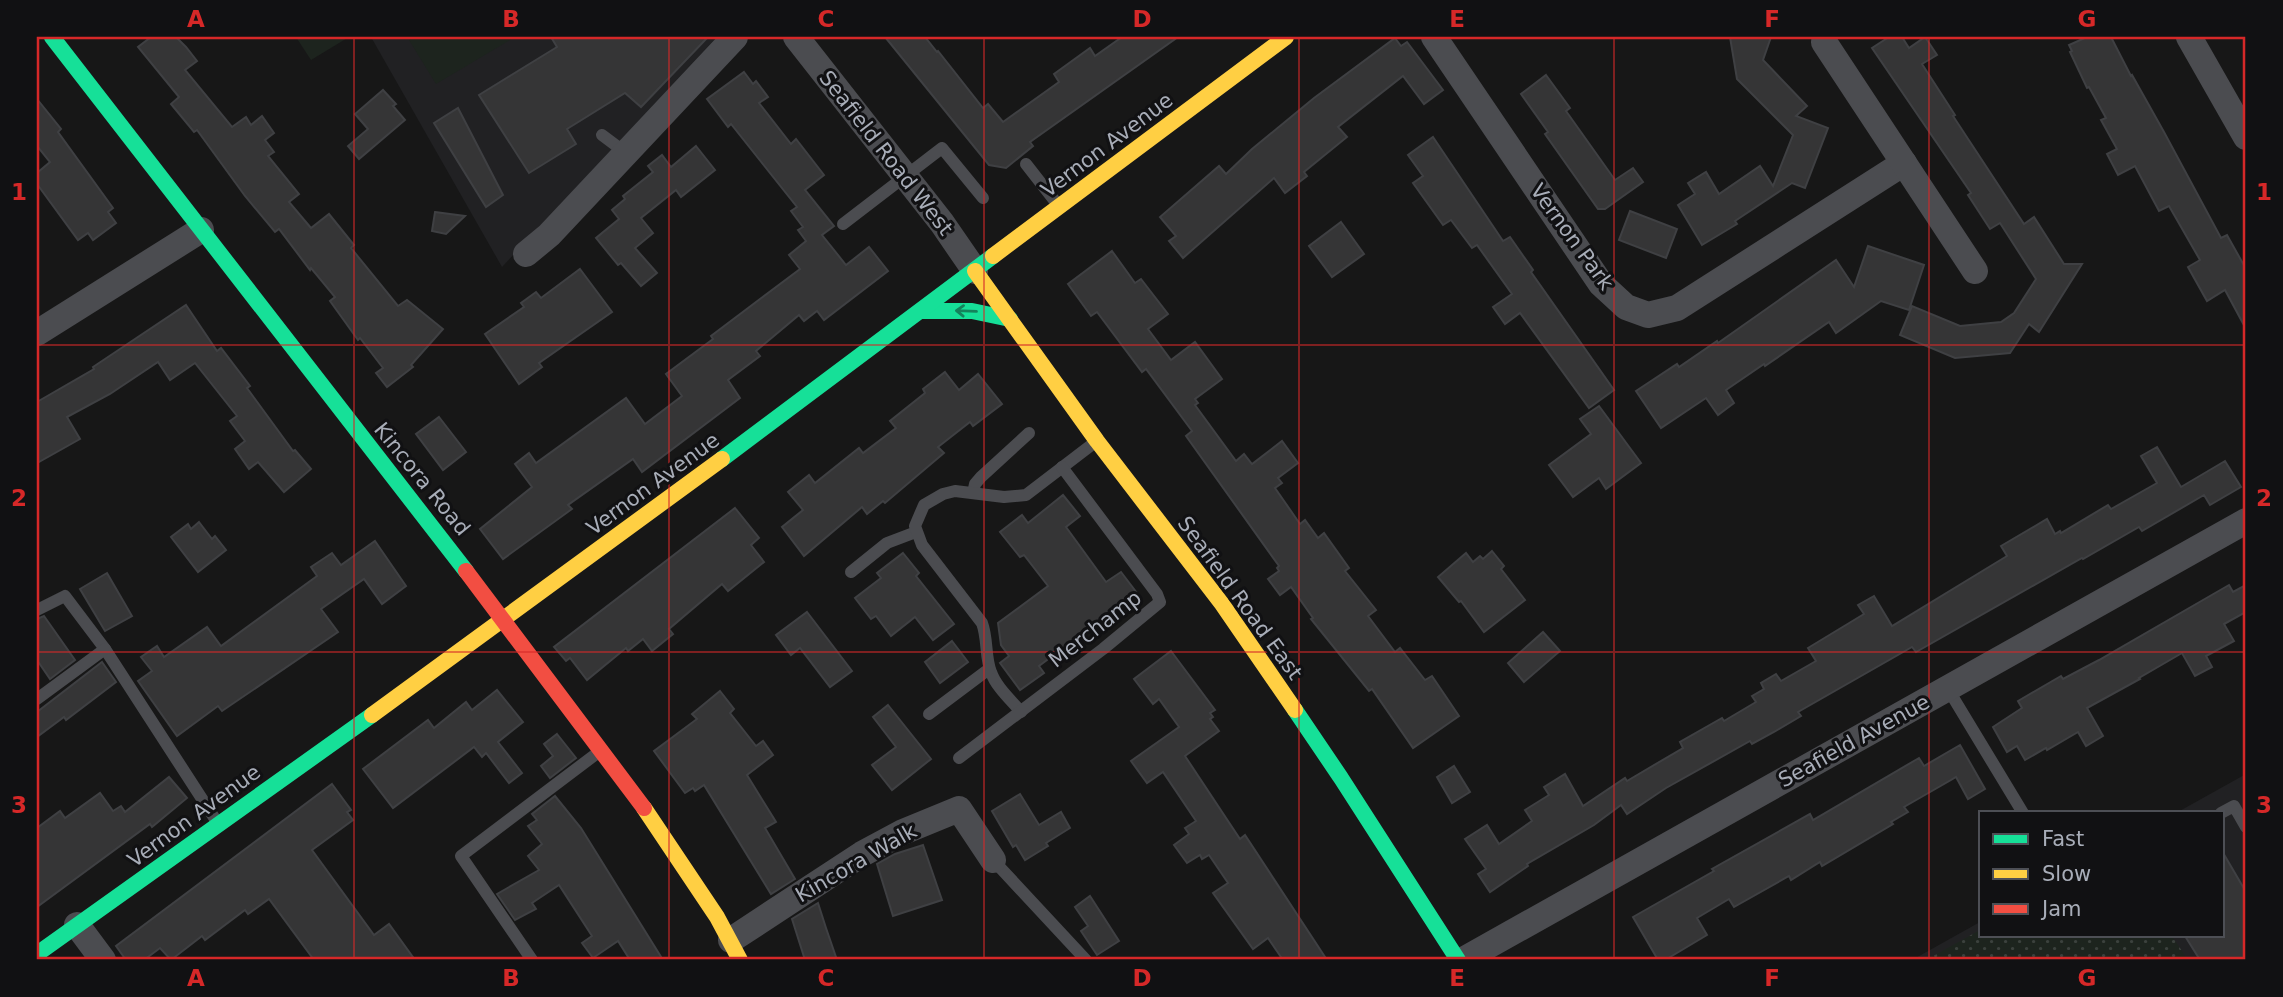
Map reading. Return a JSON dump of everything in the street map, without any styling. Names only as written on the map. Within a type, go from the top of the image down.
[{"type":"street","name":"Kincora Road","points":[[52,37],[603,749],[673,848],[736,950]]},
{"type":"street","points":[[526,254],[549,235],[735,37]]},
{"type":"street","name":"Seafield Road West","points":[[796,37],[942,223],[975,271]]},
{"type":"street","name":"Vernon Avenue","points":[[39,948],[77,925],[218,825],[503,618],[922,311],[1286,37]]},
{"type":"street","name":"Vernon Park","points":[[1434,37],[1601,284],[1626,307],[1648,315],[1677,308],[1904,163]]},
{"type":"street","points":[[2189,37],[2246,138]]},
{"type":"street","points":[[1824,42],[1975,271]]},
{"type":"street","points":[[37,333],[201,230]]},
{"type":"street","name":"Seafield Road East","points":[[975,271],[1097,440],[1228,614],[1341,778],[1460,960]]},
{"type":"street","points":[[922,311],[972,311],[1010,319]]},
{"type":"street","name":"Seafield Avenue","points":[[1460,960],[2246,522]]},
{"type":"street","name":"Kincora Walk","points":[[736,950],[862,854],[903,832],[959,808],[993,860]]},
{"type":"street","points":[[77,925],[103,960]]},
{"type":"lane","points":[[602,135],[626,153]]},
{"type":"lane","points":[[843,224],[942,148],[983,198]]},
{"type":"lane","points":[[1026,164],[1059,207]]},
{"type":"lane","points":[[973,493],[975,484],[981,477],[1029,433]]},
{"type":"lane","points":[[1021,712],[989,669],[986,634],[982,623],[922,545],[915,526],[924,505],[943,494],[955,491],[1004,497],[1026,495],[1097,440]]},
{"type":"lane","name":"Merchamp","points":[[959,758],[1103,649],[1160,602],[1157,594],[1062,467]]},
{"type":"lane","points":[[851,572],[887,542],[916,532]]},
{"type":"lane","points":[[37,610],[65,596],[105,649],[218,825]]},
{"type":"lane","points":[[37,699],[105,649]]},
{"type":"lane","points":[[929,714],[989,669]]},
{"type":"lane","points":[[1948,689],[2022,811]]},
{"type":"lane","points":[[532,960],[461,856],[603,749]]},
{"type":"lane","points":[[2224,811],[2234,806],[2246,827]]},
{"type":"lane","name":"Kincora Walk","points":[[993,860],[1086,960]]},
{"type":"shaded area","points":[[296,37],[349,37],[311,60]]},
{"type":"shaded area","points":[[371,37],[717,37],[502,267]]},
{"type":"shaded area","points":[[414,37],[515,37],[436,84],[409,40]]},
{"type":"shaded area","points":[[2246,774],[2246,960],[1912,960],[1979,923],[1979,937],[2224,937],[2224,811],[2180,811]]},
{"type":"shaded area","points":[[1979,931],[1979,937],[2173,937],[2188,960],[1926,960]]},
{"type":"building","points":[[151,37],[176,37],[186,47],[197,61],[185,70],[232,127],[246,117],[251,125],[262,116],[274,133],[265,140],[274,152],[268,156],[299,194],[289,202],[311,228],[329,214],[354,245],[351,248],[398,306],[407,300],[443,329],[411,365],[413,367],[387,387],[376,373],[383,368],[360,338],[358,340],[330,301],[335,297],[311,268],[310,270],[279,229],[275,232],[197,130],[194,132],[171,104],[179,97],[138,47]]},
{"type":"building","points":[[551,37],[708,37],[641,107],[625,93],[567,129],[576,144],[529,173],[479,95],[557,47]]},
{"type":"building","points":[[885,37],[925,37],[983,108],[988,104],[1003,122],[1059,82],[1054,74],[1090,48],[1095,56],[1122,37],[1178,37],[1030,142],[1033,146],[1006,168],[989,165]]},
{"type":"building","points":[[1730,37],[1771,37],[1763,60],[1807,106],[1796,116],[1828,128],[1805,188],[1792,183],[1735,221],[1737,224],[1702,245],[1678,205],[1695,194],[1688,183],[1706,172],[1719,194],[1760,166],[1773,186],[1793,135],[1737,79]]},
{"type":"building","points":[[1889,37],[1902,37],[1909,48],[1925,37],[1937,55],[1922,64],[2024,224],[2034,217],[2064,264],[2082,264],[2039,332],[2029,324],[2010,353],[1955,358],[1900,335],[1912,306],[1960,326],[2001,322],[2014,313],[2036,279],[2000,223],[1990,229],[1968,195],[1971,193],[1872,48]]},
{"type":"building","points":[[2087,37],[2111,37],[2221,238],[2227,235],[2246,269],[2246,329],[2225,290],[2207,301],[2188,267],[2200,260],[2169,206],[2159,211],[2135,166],[2118,175],[2107,154],[2117,149],[2101,120],[2106,118],[2089,87],[2087,88],[2070,52],[2072,51],[2069,45]]},
{"type":"building","points":[[1395,38],[1401,46],[1407,42],[1443,90],[1424,104],[1403,76],[1338,127],[1347,137],[1304,172],[1307,176],[1285,193],[1274,178],[1183,258],[1169,241],[1176,236],[1160,217],[1219,166],[1226,174],[1314,98]]},
{"type":"building","points":[[744,72],[753,84],[756,81],[768,97],[759,103],[791,144],[796,139],[824,175],[805,190],[834,226],[822,235],[846,265],[869,247],[888,271],[824,320],[817,311],[804,321],[799,315],[756,351],[760,356],[728,380],[740,398],[642,472],[633,459],[568,505],[572,509],[503,559],[480,529],[532,487],[515,464],[529,453],[536,463],[626,398],[645,424],[682,396],[666,374],[713,339],[711,336],[800,269],[789,255],[806,241],[798,230],[803,227],[791,211],[797,207],[731,124],[728,127],[707,99]]},
{"type":"building","points":[[1546,75],[1570,108],[1566,111],[1615,180],[1633,168],[1643,182],[1605,209],[1598,209],[1545,134],[1548,132],[1521,94]]},
{"type":"building","points":[[383,90],[396,104],[393,106],[405,120],[359,159],[348,146],[368,129],[355,114]]},
{"type":"building","points":[[37,99],[61,129],[58,132],[113,208],[108,212],[116,223],[93,240],[88,233],[78,240],[37,184],[37,173],[50,162],[37,146]]},
{"type":"building","points":[[458,108],[503,195],[486,207],[434,123]]},
{"type":"building","points":[[1433,137],[1503,241],[1510,237],[1533,270],[1531,272],[1614,390],[1589,408],[1520,313],[1505,324],[1493,307],[1512,294],[1477,245],[1472,248],[1451,220],[1443,225],[1413,183],[1423,176],[1408,155]]},
{"type":"building","points":[[696,146],[715,170],[681,197],[676,190],[641,218],[653,233],[635,248],[657,273],[641,286],[621,263],[618,265],[596,238],[619,219],[612,210],[625,199],[623,196],[653,172],[648,166],[662,155],[671,167]]},
{"type":"building","points":[[1630,211],[1677,229],[1666,258],[1619,240]]},
{"type":"building","points":[[435,212],[465,216],[446,234],[432,231]]},
{"type":"building","points":[[1341,222],[1364,254],[1332,277],[1309,246]]},
{"type":"building","points":[[1868,246],[1924,265],[1909,310],[1881,301],[1836,333],[1829,322],[1726,390],[1734,403],[1718,415],[1706,398],[1661,428],[1636,391],[1677,364],[1679,367],[1717,341],[1718,343],[1836,260],[1854,287]]},
{"type":"building","points":[[1112,251],[1135,283],[1141,279],[1168,314],[1148,329],[1171,360],[1195,342],[1222,379],[1195,399],[1198,403],[1195,405],[1236,461],[1244,454],[1252,464],[1282,441],[1298,463],[1278,478],[1282,483],[1275,488],[1300,524],[1305,520],[1318,538],[1324,533],[1349,568],[1345,571],[1376,610],[1368,616],[1395,652],[1400,648],[1425,680],[1432,676],[1459,716],[1413,748],[1372,689],[1369,691],[1311,619],[1313,618],[1291,587],[1280,595],[1268,579],[1279,571],[1279,566],[1186,436],[1192,431],[1146,369],[1142,372],[1097,312],[1091,316],[1068,284]]},
{"type":"building","points":[[580,269],[612,312],[539,363],[542,367],[519,384],[485,334],[524,307],[521,303],[536,292],[541,298]]},
{"type":"building","points":[[186,305],[217,351],[221,348],[250,386],[247,388],[293,451],[295,450],[311,469],[284,492],[258,462],[249,469],[235,449],[245,441],[230,421],[237,416],[195,363],[170,380],[158,362],[110,394],[67,417],[80,439],[37,463],[37,402],[94,369],[93,367]]},
{"type":"building","points":[[945,372],[959,390],[978,374],[1002,404],[973,426],[970,422],[938,447],[944,453],[885,503],[883,501],[867,514],[862,507],[804,556],[782,527],[803,510],[788,492],[809,475],[815,483],[859,448],[863,453],[896,428],[890,421],[925,393],[923,389]]},
{"type":"building","points":[[1599,406],[1641,463],[1606,489],[1599,478],[1573,497],[1549,465],[1591,434],[1580,419]]},
{"type":"building","points":[[439,417],[466,452],[443,470],[416,434]]},
{"type":"building","points":[[2157,447],[2181,487],[2225,461],[2241,487],[2210,505],[2204,495],[2142,531],[2139,527],[2082,558],[1916,652],[1912,647],[1798,712],[1801,716],[1774,732],[1752,744],[1750,741],[1666,788],[1627,814],[1621,805],[1594,825],[1527,864],[1528,866],[1490,892],[1478,874],[1486,869],[1465,839],[1487,825],[1499,844],[1532,821],[1525,810],[1549,795],[1544,787],[1565,774],[1583,806],[1625,778],[1627,781],[1683,748],[1680,742],[1756,702],[1752,696],[1764,689],[1761,683],[1776,674],[1781,681],[1816,661],[1808,648],[1864,614],[1858,605],[1874,596],[1892,626],[2007,556],[2001,546],[2047,519],[2055,534],[2060,531],[2061,533],[2108,505],[2111,509],[2157,483],[2141,456]]},
{"type":"building","points":[[1063,495],[1080,516],[1066,527],[1106,582],[1121,572],[1137,593],[1039,666],[1044,673],[1020,690],[1000,663],[1009,656],[1001,645],[998,623],[1048,586],[1024,555],[1020,557],[1000,532],[1022,515],[1028,523]]},
{"type":"building","points":[[735,508],[759,538],[751,545],[764,562],[728,591],[722,584],[669,629],[673,634],[652,651],[643,639],[628,651],[626,648],[587,680],[570,658],[566,661],[554,647]]},
{"type":"building","points":[[199,522],[212,539],[215,536],[226,550],[198,572],[171,537],[188,524],[191,529]]},
{"type":"building","points":[[375,541],[406,586],[382,604],[364,579],[321,609],[338,632],[222,711],[218,706],[177,736],[138,681],[152,671],[141,657],[157,646],[164,657],[207,627],[221,646],[317,576],[311,567],[332,553],[341,565]]},
{"type":"building","points":[[1492,551],[1504,566],[1501,569],[1525,600],[1484,632],[1461,601],[1459,602],[1438,577],[1466,553],[1473,562],[1480,556],[1483,559]]},
{"type":"building","points":[[903,553],[919,573],[916,576],[954,624],[933,640],[915,617],[891,636],[876,616],[871,619],[855,598],[881,578],[877,573]]},
{"type":"building","points":[[107,573],[132,616],[105,631],[80,589]]},
{"type":"building","points":[[2229,585],[2233,592],[2246,585],[2246,612],[2224,624],[2234,641],[2206,656],[2212,667],[2195,676],[2182,653],[2087,708],[2103,736],[2086,746],[2078,732],[2025,760],[2017,746],[2007,752],[1993,727],[2022,708],[2018,701],[2061,676],[2063,679],[2099,660]]},
{"type":"building","points":[[807,612],[852,671],[830,687],[800,648],[791,655],[776,635]]},
{"type":"building","points":[[44,616],[75,660],[50,679],[37,660],[37,619]]},
{"type":"building","points":[[1543,632],[1560,651],[1524,682],[1508,663]]},
{"type":"building","points":[[952,641],[968,662],[940,683],[925,662]]},
{"type":"building","points":[[1171,651],[1215,710],[1210,713],[1213,717],[1210,719],[1219,731],[1185,756],[1240,839],[1245,835],[1327,960],[1283,960],[1268,938],[1253,949],[1213,893],[1228,883],[1209,855],[1202,859],[1200,855],[1187,863],[1174,845],[1189,834],[1185,828],[1196,821],[1163,772],[1147,783],[1131,761],[1179,727],[1159,699],[1153,704],[1134,679]]},
{"type":"building","points":[[102,662],[116,682],[66,720],[64,717],[37,737],[37,712]]},
{"type":"building","points":[[497,690],[523,722],[498,742],[522,773],[509,783],[486,753],[482,757],[474,747],[393,808],[363,769],[428,720],[434,728],[466,702],[472,710]]},
{"type":"building","points":[[720,691],[734,709],[730,713],[756,746],[763,741],[773,755],[747,775],[776,822],[765,828],[795,879],[771,894],[704,785],[685,793],[654,751],[697,719],[692,714]]},
{"type":"building","points":[[888,705],[931,759],[892,790],[872,765],[896,747],[873,717]]},
{"type":"building","points":[[557,734],[576,758],[550,778],[541,766],[553,756],[544,744]]},
{"type":"building","points":[[1960,745],[1985,789],[1968,799],[1956,777],[1904,807],[1908,812],[1891,822],[1893,824],[1822,866],[1820,862],[1791,880],[1789,876],[1734,907],[1729,899],[1697,918],[1707,935],[1665,960],[1658,960],[1633,917],[1810,814],[1813,820],[1919,758],[1924,766]]},
{"type":"building","points":[[1454,766],[1470,792],[1452,803],[1437,777]]},
{"type":"building","points":[[169,777],[187,798],[152,827],[150,824],[37,907],[37,828],[60,811],[65,818],[100,793],[113,811],[121,806],[125,812]]},
{"type":"building","points":[[332,784],[351,810],[347,812],[353,820],[312,850],[374,935],[389,924],[415,960],[314,960],[269,899],[248,914],[245,910],[205,940],[202,936],[171,960],[160,948],[144,960],[126,960],[116,946]]},
{"type":"building","points":[[1020,794],[1039,825],[1061,812],[1070,828],[1025,860],[1016,845],[1013,847],[992,811]]},
{"type":"building","points":[[555,796],[581,828],[663,960],[630,960],[618,941],[593,958],[582,943],[592,936],[559,885],[532,903],[536,909],[515,920],[497,894],[539,870],[528,856],[542,844],[528,826],[537,820],[532,814]]},
{"type":"building","points":[[923,845],[942,900],[893,916],[877,864],[895,854]]},
{"type":"building","points":[[2224,854],[2246,892],[2246,960],[2200,960],[2186,937],[2224,937]]},
{"type":"building","points":[[1090,896],[1119,941],[1097,955],[1081,931],[1088,926],[1075,907]]},
{"type":"building","points":[[818,903],[837,960],[805,960],[792,919]]},
{"type":"traffic: fast","points":[[52,37],[466,571]]},
{"type":"traffic: fast","points":[[722,459],[993,256]]},
{"type":"traffic: fast","points":[[922,311],[972,311],[1010,319]]},
{"type":"traffic: fast","points":[[1295,710],[1458,960]]},
{"type":"traffic: fast","points":[[37,954],[372,715]]},
{"type":"traffic: slow","points":[[993,256],[1286,37]]},
{"type":"traffic: slow","points":[[975,271],[1097,441],[1222,604],[1295,710]]},
{"type":"traffic: slow","points":[[372,715],[722,459]]},
{"type":"traffic: slow","points":[[644,808],[717,917],[740,960]]},
{"type":"traffic: jam","points":[[466,571],[644,808]]}]
